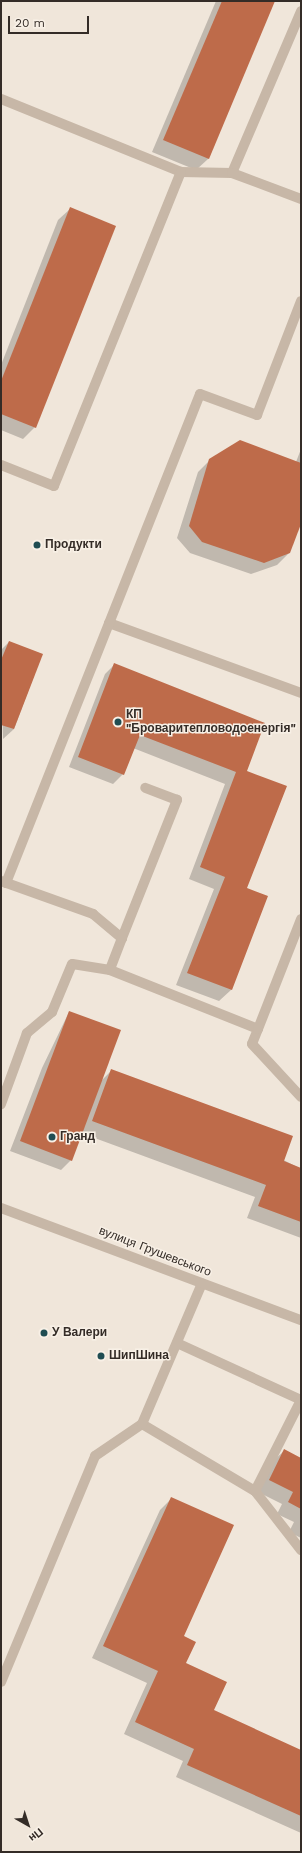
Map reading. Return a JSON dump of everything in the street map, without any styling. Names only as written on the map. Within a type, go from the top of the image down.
[{"type":"street","points":[[232,173],[301,11]]},
{"type":"street","points":[[1,99],[181,172],[232,173],[301,199]]},
{"type":"street","points":[[1,464],[54,486],[181,172]]},
{"type":"street","points":[[122,938],[93,914],[3,882],[109,623],[200,394],[257,415],[301,301]]},
{"type":"street","points":[[109,623],[301,693]]},
{"type":"street","points":[[110,970],[177,800],[145,788]]},
{"type":"street","points":[[301,919],[252,1044],[301,1097]]},
{"type":"street","points":[[1,1104],[27,1033],[52,1012],[72,964],[110,970],[258,1028]]},
{"type":"street","name":"вулиця Грушевського","points":[[1,1208],[301,1320]]},
{"type":"street","points":[[1,1682],[96,1456],[142,1424],[202,1283]]},
{"type":"street","points":[[177,1343],[301,1400],[255,1490]]},
{"type":"street","points":[[142,1424],[255,1490],[301,1550]]},
{"type":"building","points":[[222,1],[275,1],[209,159],[163,140]]},
{"type":"building","points":[[70,207],[116,226],[36,428],[1,414],[1,381]]},
{"type":"building","points":[[240,440],[301,463],[301,524],[290,553],[264,563],[202,542],[189,526],[209,459]]},
{"type":"building","points":[[9,641],[43,654],[14,729],[1,725],[1,660]]},
{"type":"building","points":[[114,663],[265,723],[247,771],[287,786],[247,888],[268,896],[232,990],[187,973],[225,877],[200,867],[236,772],[140,735],[124,775],[78,757]]},
{"type":"building","points":[[69,1011],[121,1030],[72,1161],[20,1141]]},
{"type":"building","points":[[111,1069],[293,1136],[284,1161],[301,1168],[301,1222],[258,1206],[266,1185],[92,1121]]},
{"type":"building","points":[[284,1449],[301,1458],[301,1509],[288,1502],[293,1492],[269,1480]]},
{"type":"building","points":[[171,1497],[234,1525],[184,1636],[196,1642],[186,1663],[227,1682],[214,1710],[301,1750],[301,1816],[187,1765],[194,1749],[135,1722],[158,1671],[103,1646]]},
{"type":"place","name":"Продукти","points":[[37,545]]},
{"type":"place","name":"КП \"Броваритепловодоенергія\"","points":[[118,722]]},
{"type":"place","name":"Гранд","points":[[52,1137]]},
{"type":"place","name":"У Валери","points":[[44,1333]]},
{"type":"place","name":"ШипШина","points":[[101,1356]]}]
